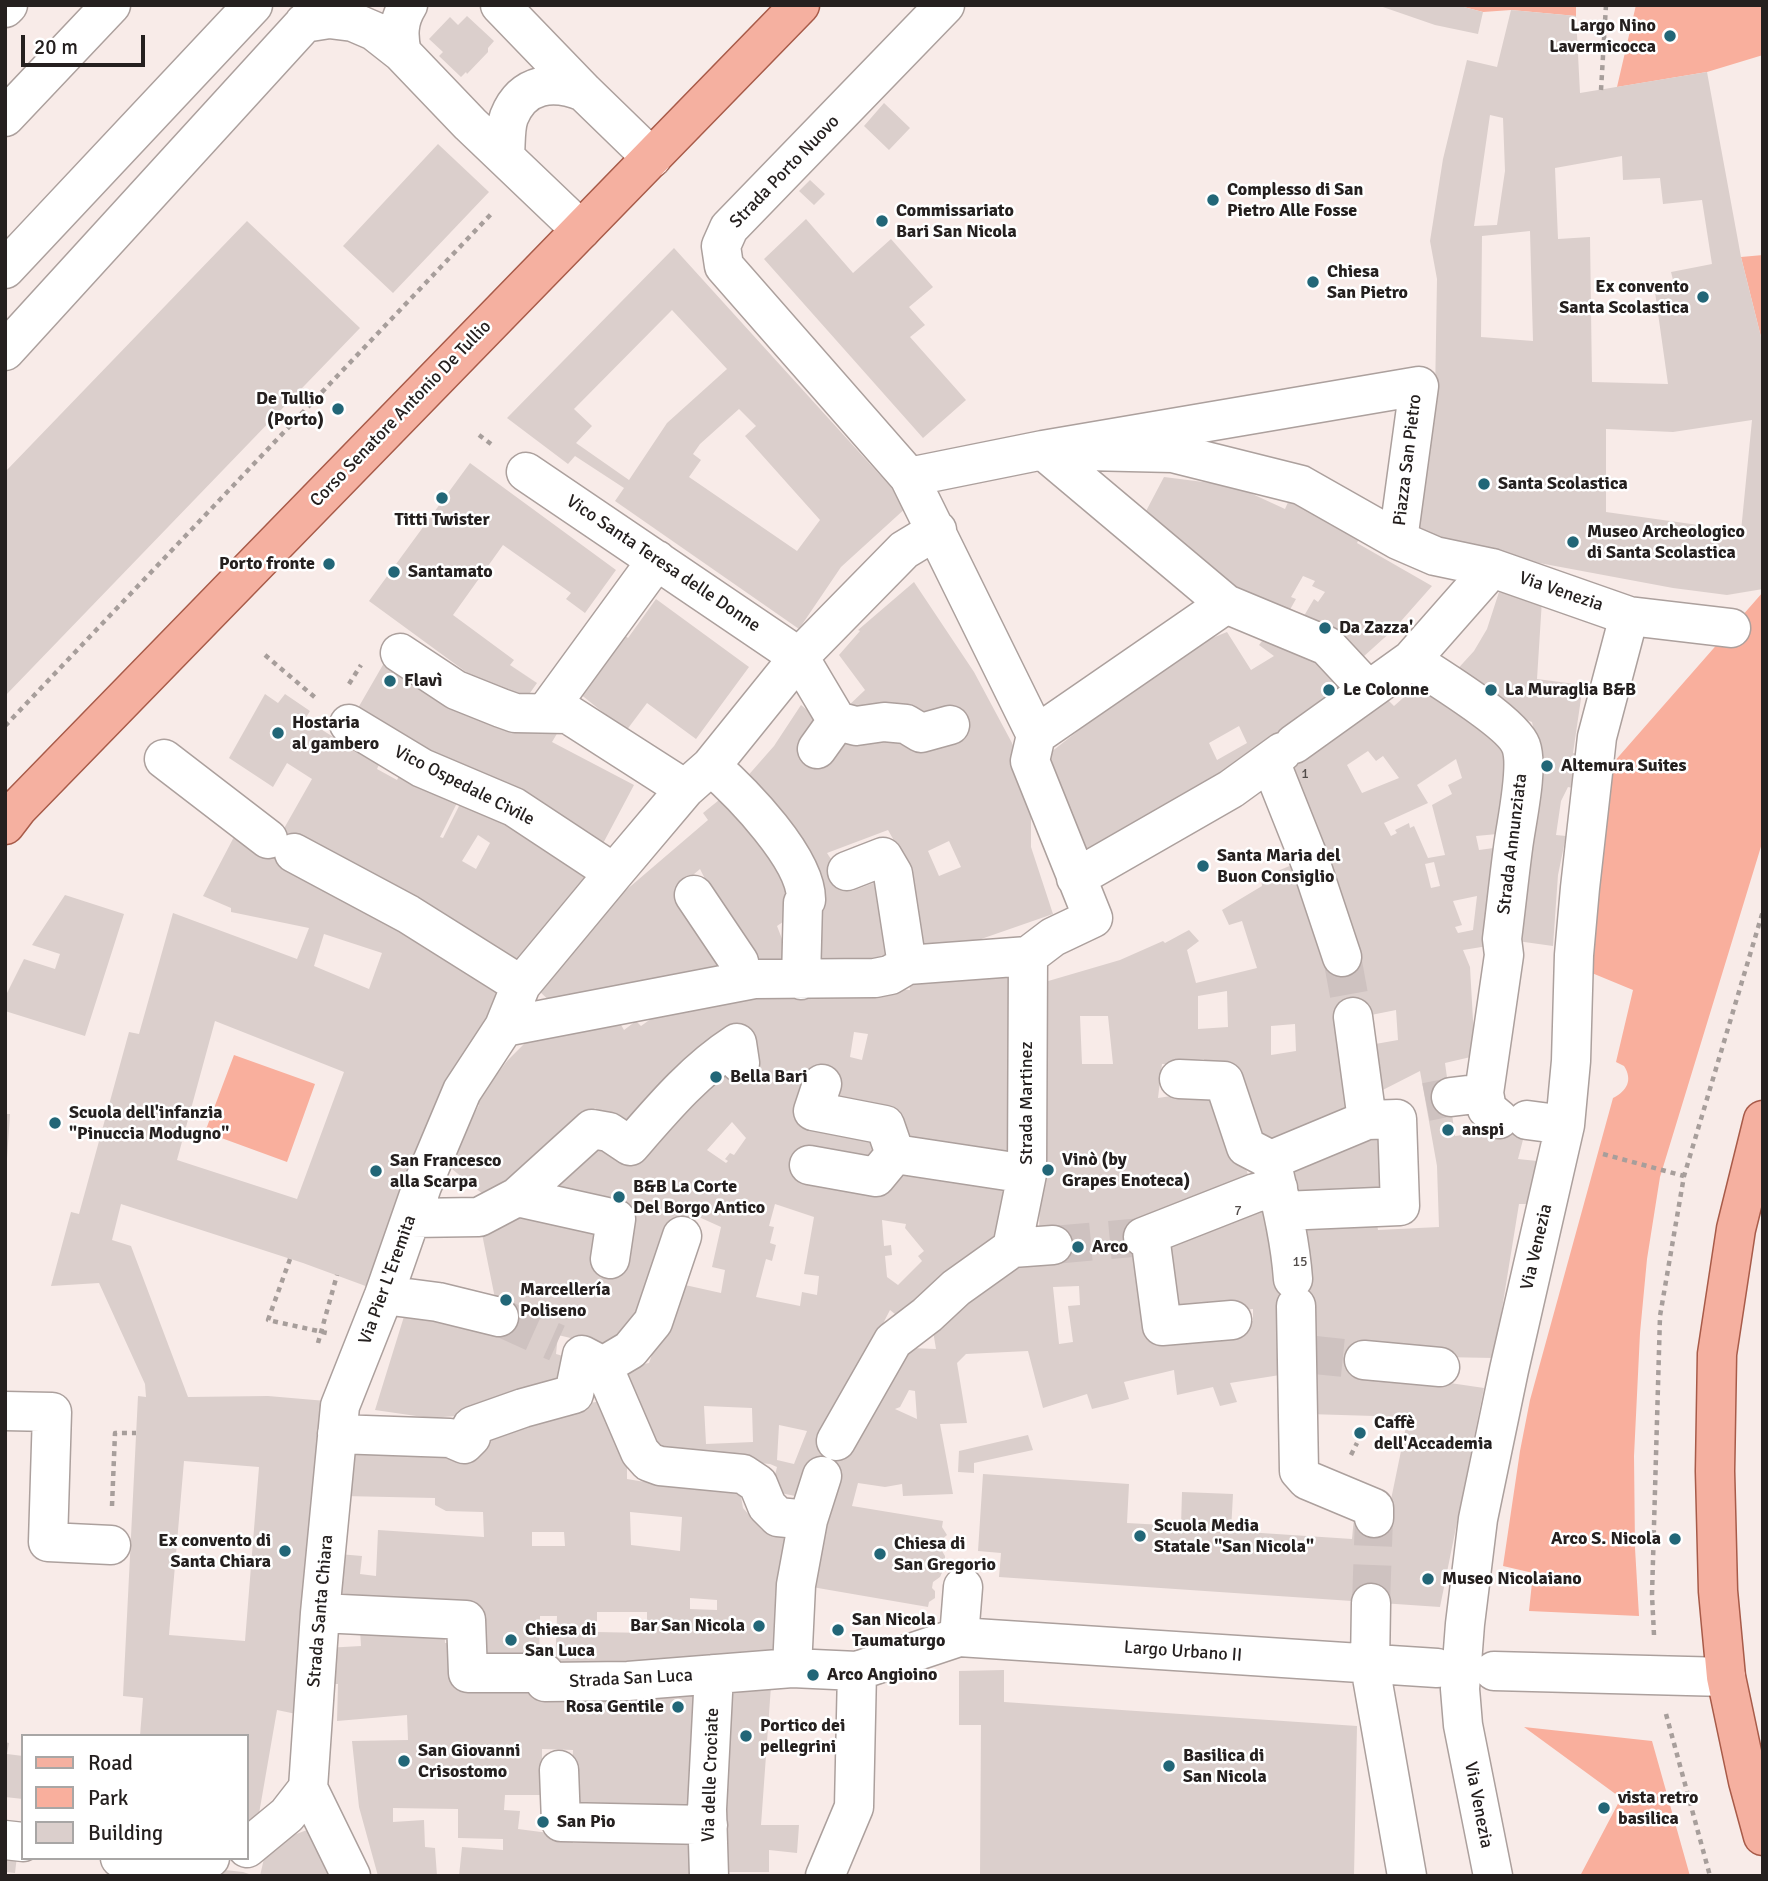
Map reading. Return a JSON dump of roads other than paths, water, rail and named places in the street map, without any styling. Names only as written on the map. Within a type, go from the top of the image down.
[{"type":"main road","name":"Corso Senatore Antonio De Tullio","points":[[5,825],[18,808],[800,5]]},
{"type":"main road","points":[[1763,1119],[1736,1229],[1717,1353],[1714,1471],[1718,1591],[1726,1678],[1763,1836]]},
{"type":"street","points":[[5,117],[111,5]]},
{"type":"street","points":[[5,269],[253,5]]},
{"type":"street","points":[[402,53],[400,26],[408,5]]},
{"type":"street","points":[[500,5],[652,158]]},
{"type":"street","name":"Strada Porto Nuovo","points":[[909,477],[724,266],[720,246],[729,228],[945,5]]},
{"type":"street","points":[[5,351],[312,14],[353,22],[374,31],[402,53],[470,124],[506,155],[580,230]]},
{"type":"street","points":[[506,155],[509,118],[517,103],[528,92],[544,85],[565,85],[584,92]]},
{"type":"street","name":"Piazza San Pietro","points":[[909,477],[1043,450],[1419,386],[1398,540],[1301,485],[1173,453],[1043,450]]},
{"type":"street","points":[[1043,450],[1226,604],[1327,646],[1368,690]]},
{"type":"street","name":"Vico Santa Teresa delle Donne","points":[[526,472],[799,657]]},
{"type":"street","points":[[505,1027],[754,979],[875,978],[891,975],[907,965],[1028,956],[1053,937],[1093,918],[1030,761],[1036,735],[909,477]]},
{"type":"street","name":"Via Pier L'Eremita","points":[[338,1420],[422,1186],[463,1091],[505,1027],[521,985],[799,657],[904,550],[937,530]]},
{"type":"street","name":"Via Venezia","points":[[1398,540],[1435,556],[1492,568],[1629,616],[1731,628]]},
{"type":"street","points":[[557,713],[657,560]]},
{"type":"street","points":[[1076,878],[1231,789],[1411,660],[1492,568]]},
{"type":"street","points":[[1036,735],[1226,604]]},
{"type":"street","name":"Via Venezia","points":[[1493,1876],[1463,1725],[1460,1689],[1465,1624],[1478,1519],[1565,1125],[1571,1061],[1540,955],[1629,616]]},
{"type":"street","points":[[400,653],[456,690],[515,713],[557,713],[698,777],[755,808],[797,866],[806,887],[806,900],[803,903],[801,980]]},
{"type":"street","points":[[799,657],[827,735],[856,726],[884,722],[906,724],[921,733],[950,725]]},
{"type":"street","name":"Strada Annunziata","points":[[1411,660],[1485,711],[1521,745],[1520,800],[1502,939],[1540,955]]},
{"type":"street","name":"Vico Ospedale Civile","points":[[335,714],[422,768],[514,807],[614,873]]},
{"type":"street","points":[[1282,752],[1311,864],[1342,957]]},
{"type":"street","points":[[164,759],[281,846],[408,914],[521,985]]},
{"type":"street","points":[[847,871],[883,857],[893,874],[907,965]]},
{"type":"street","points":[[694,895],[739,962],[743,981]]},
{"type":"street","points":[[1277,1186],[1400,1206],[1450,1110],[1540,955]]},
{"type":"street","name":"Strada Martinez","points":[[1012,1248],[1027,1174],[1028,956]]},
{"type":"street","points":[[1353,1017],[1450,1110]]},
{"type":"street","points":[[411,1217],[479,1217],[517,1197],[592,1129],[609,1132],[630,1146],[710,1060],[737,1043],[740,1063]]},
{"type":"street","points":[[1179,1079],[1224,1081],[1246,1147],[1277,1186],[1295,1292],[1301,1354],[1299,1471],[1307,1480],[1374,1507],[1374,1518]]},
{"type":"street","points":[[822,1084],[813,1111],[885,1125],[895,1154]]},
{"type":"street","points":[[1232,1320],[1162,1326],[1146,1237],[1230,1202],[1277,1186],[1450,1110],[1565,1125]]},
{"type":"street","points":[[895,1154],[1027,1174]]},
{"type":"street","points":[[809,1165],[876,1177],[895,1154]]},
{"type":"street","points":[[517,1197],[616,1219],[610,1259]]},
{"type":"street","points":[[581,1355],[630,1350],[653,1322],[682,1236]]},
{"type":"street","points":[[836,1441],[893,1341],[956,1288],[1012,1248],[1053,1245]]},
{"type":"street","points":[[384,1294],[438,1302],[499,1317]]},
{"type":"street","points":[[338,1420],[450,1438],[464,1444],[471,1437],[472,1426],[574,1394],[581,1355]]},
{"type":"street","points":[[581,1355],[640,1452],[649,1462],[660,1466],[743,1474],[758,1484],[767,1506],[778,1517],[808,1520]]},
{"type":"street","points":[[1364,1360],[1440,1367]]},
{"type":"street","points":[[5,1412],[52,1412],[48,1542],[111,1545]]},
{"type":"street","name":"Strada Santa Chiara","points":[[338,1420],[320,1613],[308,1788],[351,1876]]},
{"type":"street","points":[[792,1668],[796,1584],[808,1520],[822,1476]]},
{"type":"street","points":[[959,1637],[963,1587]]},
{"type":"street","points":[[1371,1602],[1370,1666],[1407,1876]]},
{"type":"street","name":"Strada San Luca","points":[[320,1613],[466,1620],[468,1673],[544,1673],[545,1682],[628,1681],[792,1668],[857,1671]]},
{"type":"street","name":"Largo Urbano II","points":[[857,1671],[959,1637],[1370,1666],[1437,1668]]},
{"type":"street","points":[[825,1876],[854,1807],[857,1671]]},
{"type":"street","points":[[1494,1671],[1726,1678]]},
{"type":"street","name":"Via delle Crociate","points":[[709,1876],[708,1825],[714,1674]]},
{"type":"street","points":[[559,1770],[561,1822],[708,1825]]},
{"type":"street","points":[[248,1847],[287,1815],[308,1788]]},
{"type":"street","points":[[135,1860],[186,1867]]},
{"type":"tunnel","points":[[1342,957],[1353,1017]]},
{"type":"tunnel","points":[[1426,1102],[1451,1097]]},
{"type":"tunnel","points":[[1053,1245],[1143,1237]]},
{"type":"tunnel","points":[[499,1317],[557,1343]]},
{"type":"tunnel","points":[[1305,1354],[1364,1360]]},
{"type":"tunnel","points":[[1371,1603],[1374,1518]]},
{"type":"place","name":"Largo Nino Lavermicocca","points":[[1670,36]]},
{"type":"place","name":"Complesso di San Pietro Alle Fosse","points":[[1213,200]]},
{"type":"place","name":"Commissariato Bari San Nicola","points":[[882,221]]},
{"type":"place","name":"Chiesa San Pietro","points":[[1313,282]]},
{"type":"place","name":"Ex convento Santa Scolastica","points":[[1703,297]]},
{"type":"place","name":"De Tullio (Porto)","points":[[338,409]]},
{"type":"place","name":"Santa Scolastica","points":[[1484,484]]},
{"type":"place","name":"Titti Twister","points":[[442,498]]},
{"type":"place","name":"Museo Archeologico di Santa Scolastica","points":[[1573,542]]},
{"type":"place","name":"Porto fronte","points":[[329,564]]},
{"type":"place","name":"Santamato","points":[[394,572]]},
{"type":"place","name":"Da Zazza'","points":[[1325,628]]},
{"type":"place","name":"Flavì","points":[[390,681]]},
{"type":"place","name":"Le Colonne","points":[[1329,690]]},
{"type":"place","name":"La Muraglia B&B","points":[[1491,690]]},
{"type":"place","name":"Hostaria al gambero","points":[[278,733]]},
{"type":"place","name":"Altemura Suites","points":[[1547,766]]},
{"type":"place","name":"Santa Maria del Buon Consiglio","points":[[1203,866]]},
{"type":"place","name":"Bella Bari","points":[[716,1077]]},
{"type":"place","name":"Scuola dell'infanzia \"Pinuccia Modugno\"","points":[[55,1123]]},
{"type":"place","name":"anspi","points":[[1448,1130]]},
{"type":"place","name":"Vinò (by Grapes Enoteca)","points":[[1048,1170]]},
{"type":"place","name":"San Francesco alla Scarpa","points":[[376,1171]]},
{"type":"place","name":"B&B La Corte Del Borgo Antico","points":[[619,1197]]},
{"type":"place","name":"Arco","points":[[1078,1247]]},
{"type":"place","name":"Marcellería Poliseno","points":[[506,1300]]},
{"type":"place","name":"Caffè dell'Accademia","points":[[1360,1433]]},
{"type":"place","name":"Scuola Media Statale \"San Nicola\"","points":[[1140,1536]]},
{"type":"place","name":"Arco S. Nicola","points":[[1675,1539]]},
{"type":"place","name":"Ex convento di Santa Chiara","points":[[285,1551]]},
{"type":"place","name":"Chiesa di San Gregorio","points":[[880,1554]]},
{"type":"place","name":"Museo Nicolaiano","points":[[1428,1579]]},
{"type":"place","name":"Bar San Nicola","points":[[759,1626]]},
{"type":"place","name":"San Nicola Taumaturgo","points":[[838,1630]]},
{"type":"place","name":"Chiesa di San Luca","points":[[511,1640]]},
{"type":"place","name":"Arco Angioino","points":[[813,1675]]},
{"type":"place","name":"Rosa Gentile","points":[[678,1707]]},
{"type":"place","name":"Portico dei pellegrini","points":[[746,1736]]},
{"type":"place","name":"San Giovanni Crisostomo","points":[[404,1761]]},
{"type":"place","name":"Basilica di San Nicola","points":[[1169,1766]]},
{"type":"place","name":"vista retro basilica","points":[[1604,1808]]},
{"type":"place","name":"San Pio","points":[[543,1822]]}]
